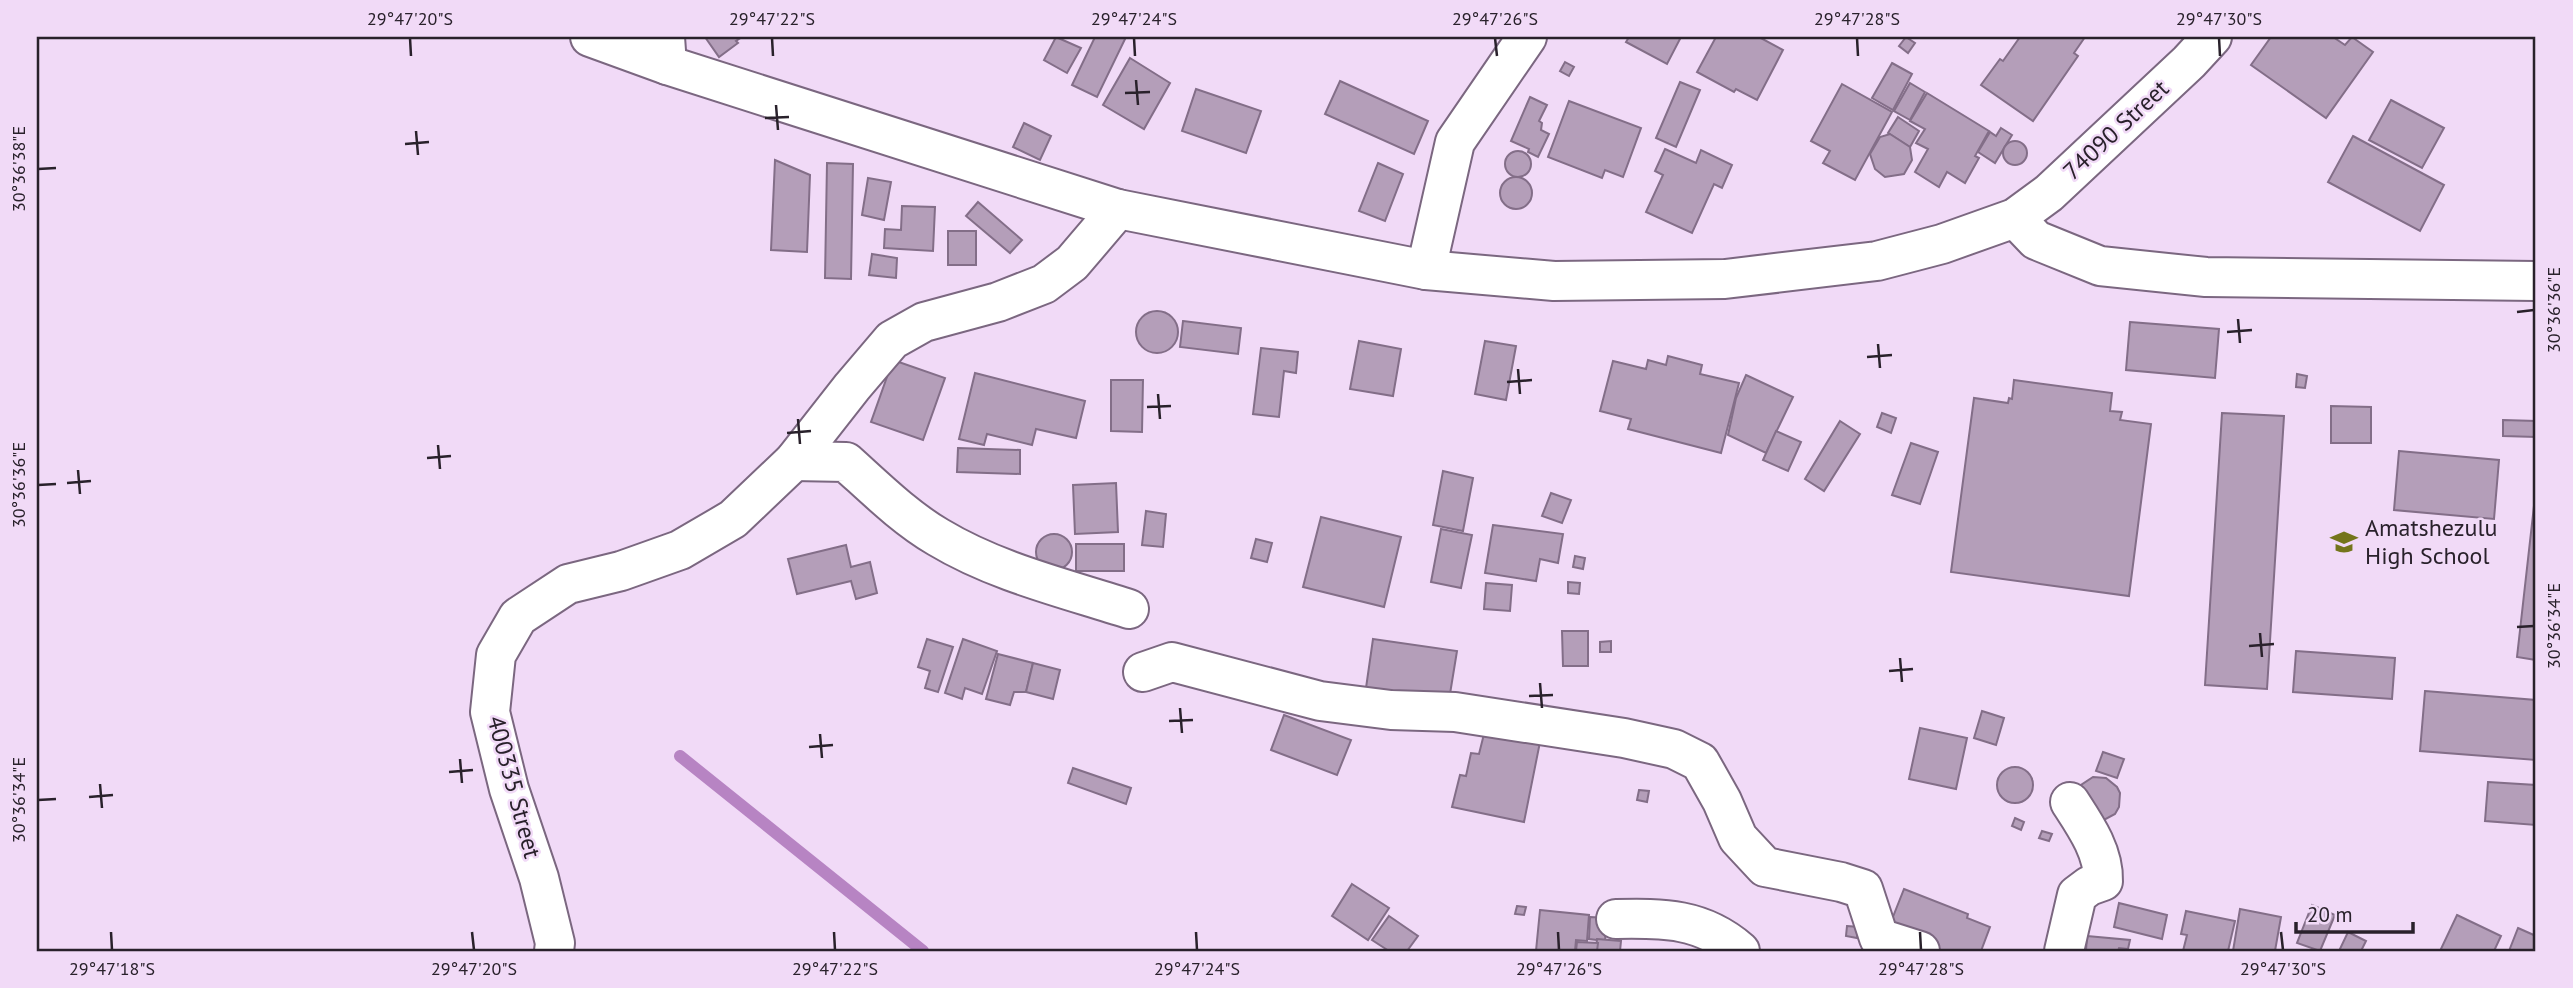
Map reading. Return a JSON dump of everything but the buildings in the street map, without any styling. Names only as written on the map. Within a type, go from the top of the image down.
[{"type":"street","name":"74090 Street","points":[[590,37],[666,51],[1118,209],[1426,270],[1554,281],[1725,279],[1877,261],[1942,244],[2015,218],[2049,193],[2189,62],[2212,37]]},
{"type":"street","points":[[1426,270],[1455,142],[1527,37]]},
{"type":"street","name":"400335 Street","points":[[554,951],[555,943],[539,878],[509,789],[490,712],[496,655],[518,617],[568,584],[621,571],[680,550],[733,519],[794,461],[891,340],[924,322],[998,302],[1044,284],[1072,263],[1118,209]]},
{"type":"street","points":[[2015,218],[2036,240],[2100,266],[2206,277],[2536,281]]},
{"type":"street","points":[[794,461],[846,462],[884,497],[936,536],[989,564],[1129,608]]},
{"type":"street","points":[[1143,672],[1172,662],[1320,701],[1391,709],[1455,712],[1624,738],[1674,749],[1700,762],[1738,838],[1765,867],[1863,889],[1879,938],[1920,951]]},
{"type":"street","points":[[2064,951],[2077,895],[2089,886],[2103,881],[2103,868],[2088,829],[2070,802]]},
{"type":"street","points":[[1616,919],[1663,918],[1700,926],[1725,938],[1740,951]]},
{"type":"waterway","points":[[680,756],[923,951]]},
{"type":"place","name":"Amatshezulu High School","points":[[2344,542]]}]
